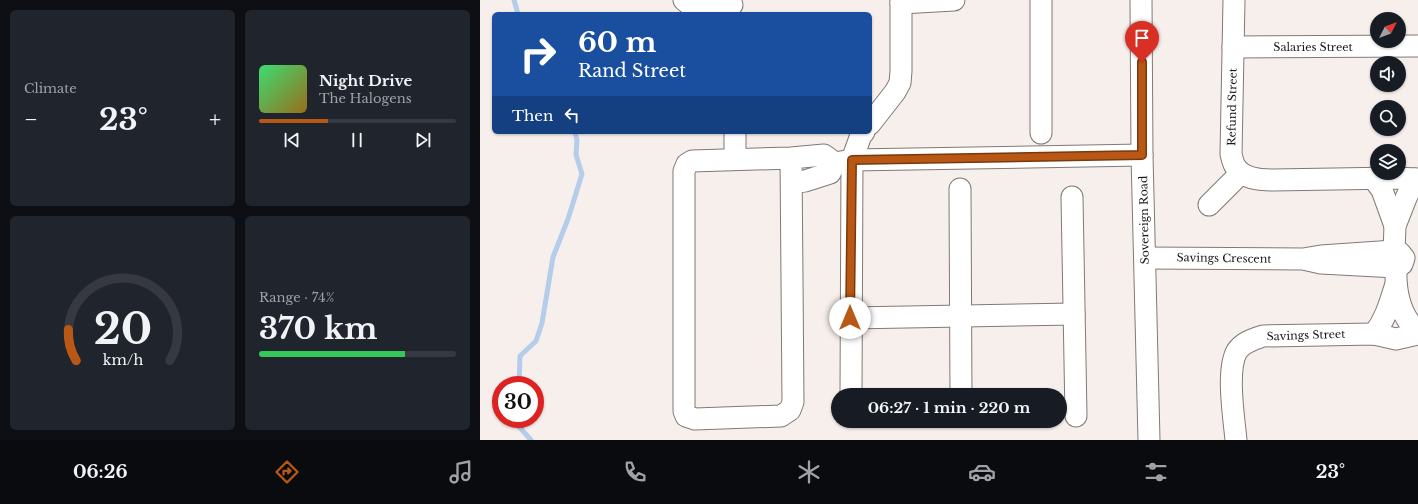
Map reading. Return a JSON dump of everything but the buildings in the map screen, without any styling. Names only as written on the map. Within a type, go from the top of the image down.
[{"type":"street","points":[[684,0],[689,4],[733,6]]},
{"type":"street","points":[[872,121],[895,92],[900,83],[901,1],[954,0]]},
{"type":"street","points":[[1041,0],[1041,133]]},
{"type":"street","name":"Sovereign Road","points":[[1141,0],[1142,155],[1149,440]]},
{"type":"street","name":"Refund Street","points":[[1234,0],[1231,154],[1235,166],[1241,173]]},
{"type":"street","name":"Salaries Street","points":[[1233,47],[1418,46]]},
{"type":"street","points":[[735,134],[735,159]]},
{"type":"street","points":[[792,183],[805,181],[830,173],[843,162],[862,134]]},
{"type":"street","points":[[791,158],[793,402],[790,410],[781,416],[695,419],[686,416],[684,411],[684,171],[687,164],[692,160],[791,158],[824,155],[843,162],[1142,155]]},
{"type":"street","points":[[843,162],[850,318],[851,388]]},
{"type":"street","points":[[1209,205],[1241,173],[1256,179],[1273,180],[1370,178]]},
{"type":"street","points":[[1406,178],[1417,179]]},
{"type":"street","points":[[1395,226],[1408,192],[1417,179]]},
{"type":"street","points":[[1374,180],[1382,190],[1395,226],[1395,267],[1386,315],[1374,334]]},
{"type":"street","points":[[960,189],[961,388]]},
{"type":"street","points":[[1072,198],[1076,416]]},
{"type":"street","name":"Savings Crescent","points":[[1145,258],[1303,259],[1321,256],[1395,267]]},
{"type":"street","name":"Savings Street","points":[[1236,440],[1231,370],[1237,351],[1247,342],[1264,336],[1374,334],[1396,338],[1418,333],[1409,322],[1402,308],[1395,267]]},
{"type":"street","points":[[850,318],[1074,314]]},
{"type":"waterway","points":[[514,0],[517,12]]},
{"type":"waterway","points":[[519,376],[520,356],[536,341],[542,323],[553,257],[568,219],[582,174],[576,155],[577,140],[576,134]]},
{"type":"waterway","points":[[520,428],[531,440]]},
{"type":"route","points":[[850,318],[852,160],[1142,155],[1142,62]]}]
